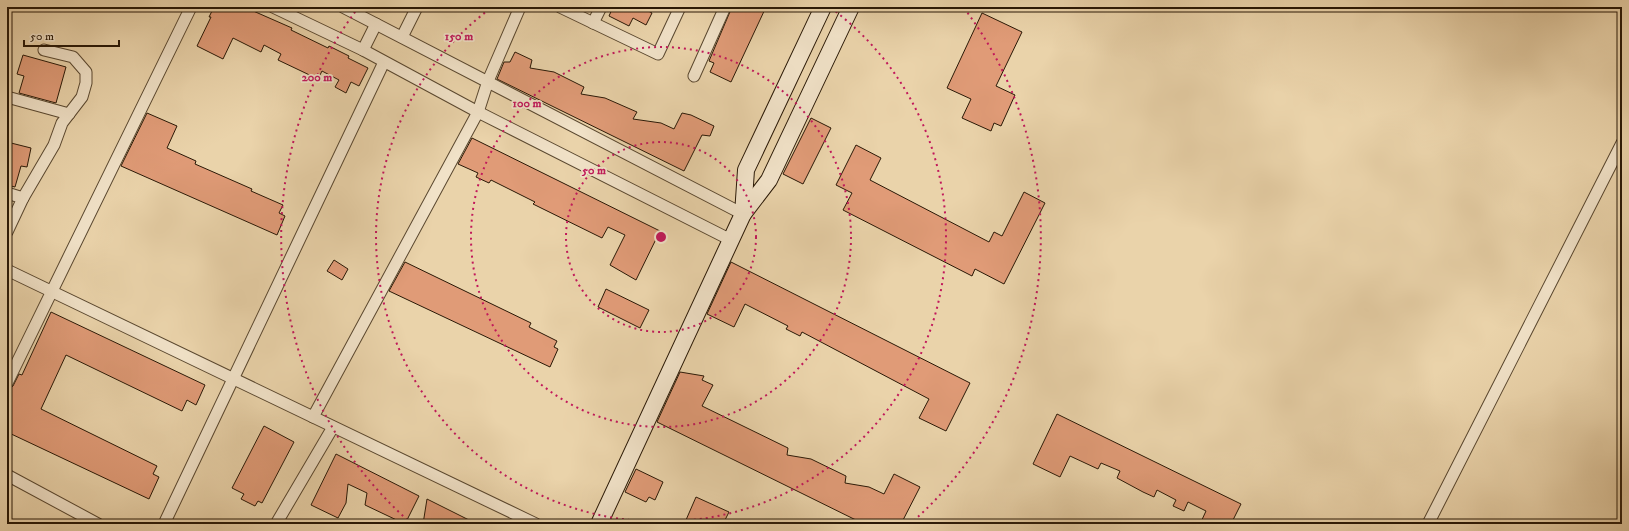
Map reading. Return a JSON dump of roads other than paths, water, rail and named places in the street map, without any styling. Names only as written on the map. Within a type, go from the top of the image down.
[{"type":"main road","points":[[743,214],[746,170],[823,7]]},
{"type":"main road","points":[[599,524],[743,214],[769,180],[851,7]]},
{"type":"street","points":[[7,383],[50,291],[190,7]]},
{"type":"street","points":[[273,7],[363,50],[478,112],[731,240]]},
{"type":"street","points":[[343,7],[743,214]]},
{"type":"street","points":[[402,37],[417,7]]},
{"type":"street","points":[[313,417],[478,112],[488,81],[520,7]]},
{"type":"street","points":[[560,7],[658,54],[680,7]]},
{"type":"street","points":[[593,23],[601,7]]},
{"type":"street","points":[[694,76],[725,7]]},
{"type":"street","points":[[363,50],[376,24]]},
{"type":"street","points":[[7,232],[23,198],[54,145],[62,123],[82,98],[86,83],[86,72],[73,57],[44,50]]},
{"type":"street","points":[[164,524],[384,62]]},
{"type":"street","points":[[7,96],[69,114]]},
{"type":"street","points":[[1428,524],[1622,143]]},
{"type":"street","points":[[7,193],[23,198]]},
{"type":"street","points":[[7,270],[536,524]]},
{"type":"street","points":[[276,524],[333,427]]},
{"type":"street","points":[[7,475],[98,524]]}]
